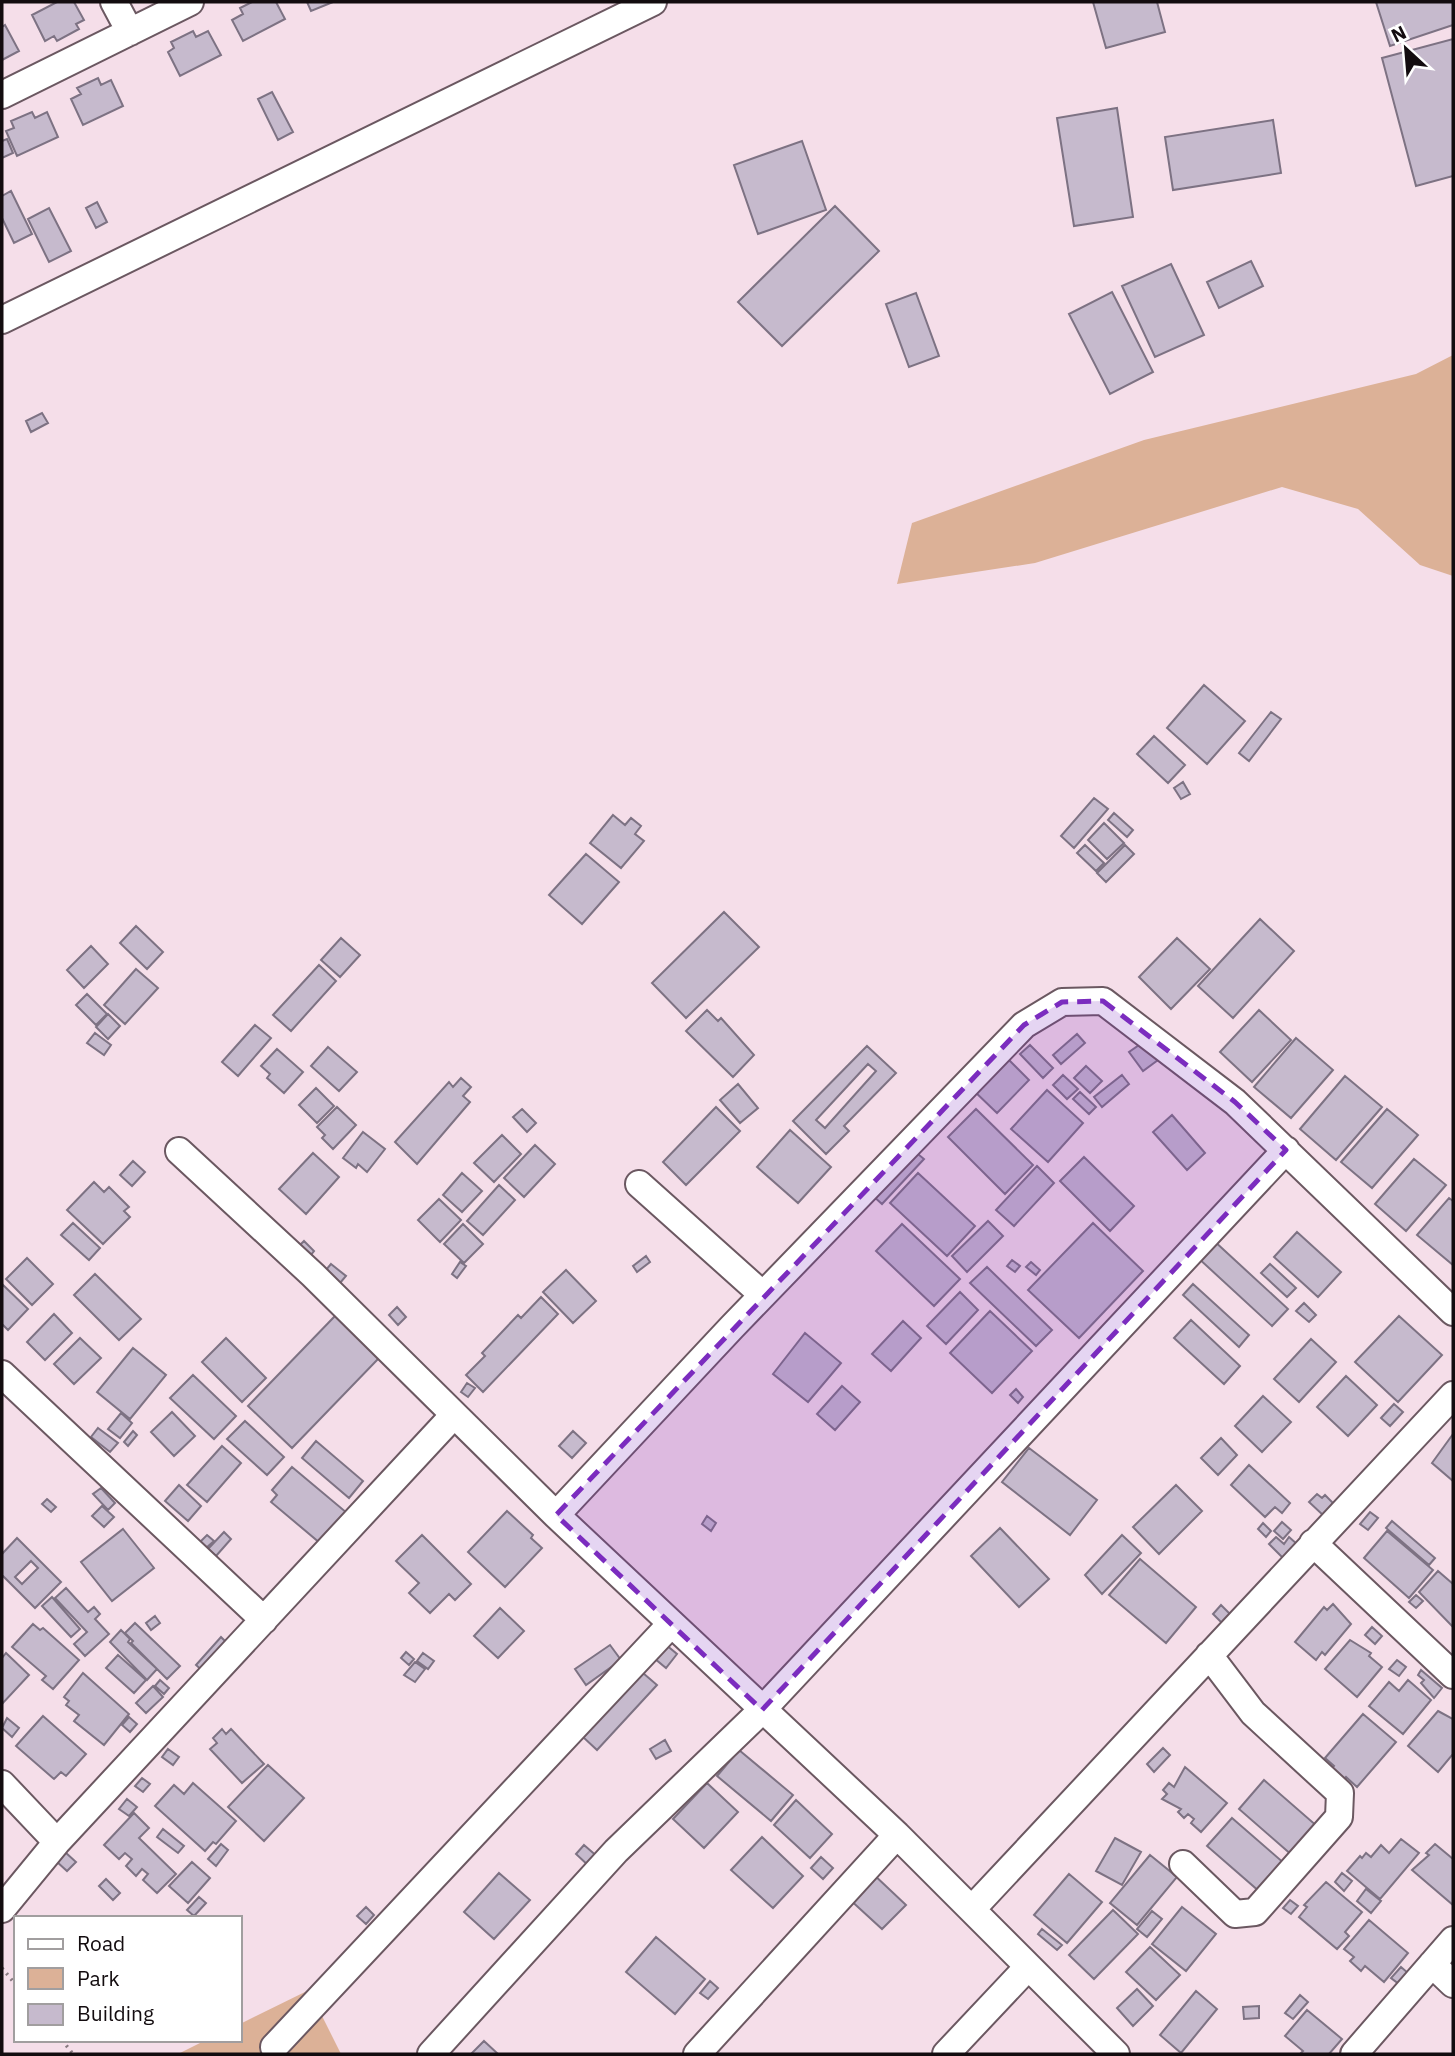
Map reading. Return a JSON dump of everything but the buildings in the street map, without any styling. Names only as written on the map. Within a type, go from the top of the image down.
[{"type":"street","points":[[114,2],[130,32]]},
{"type":"street","points":[[2,95],[190,2]]},
{"type":"street","points":[[2,320],[653,2]]},
{"type":"street","points":[[556,1515],[763,1295],[1024,1026],[1062,1003],[1103,1001],[1236,1102],[1453,1312]]},
{"type":"street","points":[[431,2054],[616,1851],[762,1710],[1286,1150]]},
{"type":"street","points":[[179,1152],[313,1275],[556,1515],[973,1908],[1027,1968],[1116,2054]]},
{"type":"street","points":[[639,1184],[763,1295]]},
{"type":"street","points":[[2,1374],[264,1620]]},
{"type":"street","points":[[973,1908],[1453,1395]]},
{"type":"street","points":[[2,1909],[57,1842],[453,1416]]},
{"type":"street","points":[[1314,1543],[1453,1675]]},
{"type":"street","points":[[274,2047],[671,1624]]},
{"type":"street","points":[[1183,1864],[1235,1914],[1255,1912],[1339,1817],[1340,1793],[1253,1713],[1209,1655]]},
{"type":"street","points":[[2,1784],[57,1842]]},
{"type":"street","points":[[697,2054],[897,1835]]},
{"type":"street","points":[[1354,2054],[1453,1940]]},
{"type":"street","points":[[1432,1964],[1453,1984]]},
{"type":"street","points":[[946,2054],[1027,1968]]},
{"type":"path","points":[[2,1968],[14,1983]]},
{"type":"highlighted area","points":[[1103,1001],[1235,1102],[1286,1150],[762,1710],[556,1515],[1024,1025],[1062,1002]]},
{"type":"green space","points":[[1453,355],[1453,576],[1420,565],[1358,509],[1282,487],[1035,563],[897,584],[912,523],[1144,440],[1416,374]]},
{"type":"green space","points":[[309,1990],[341,2054],[178,2054],[202,2042],[242,2042],[242,2023]]}]
